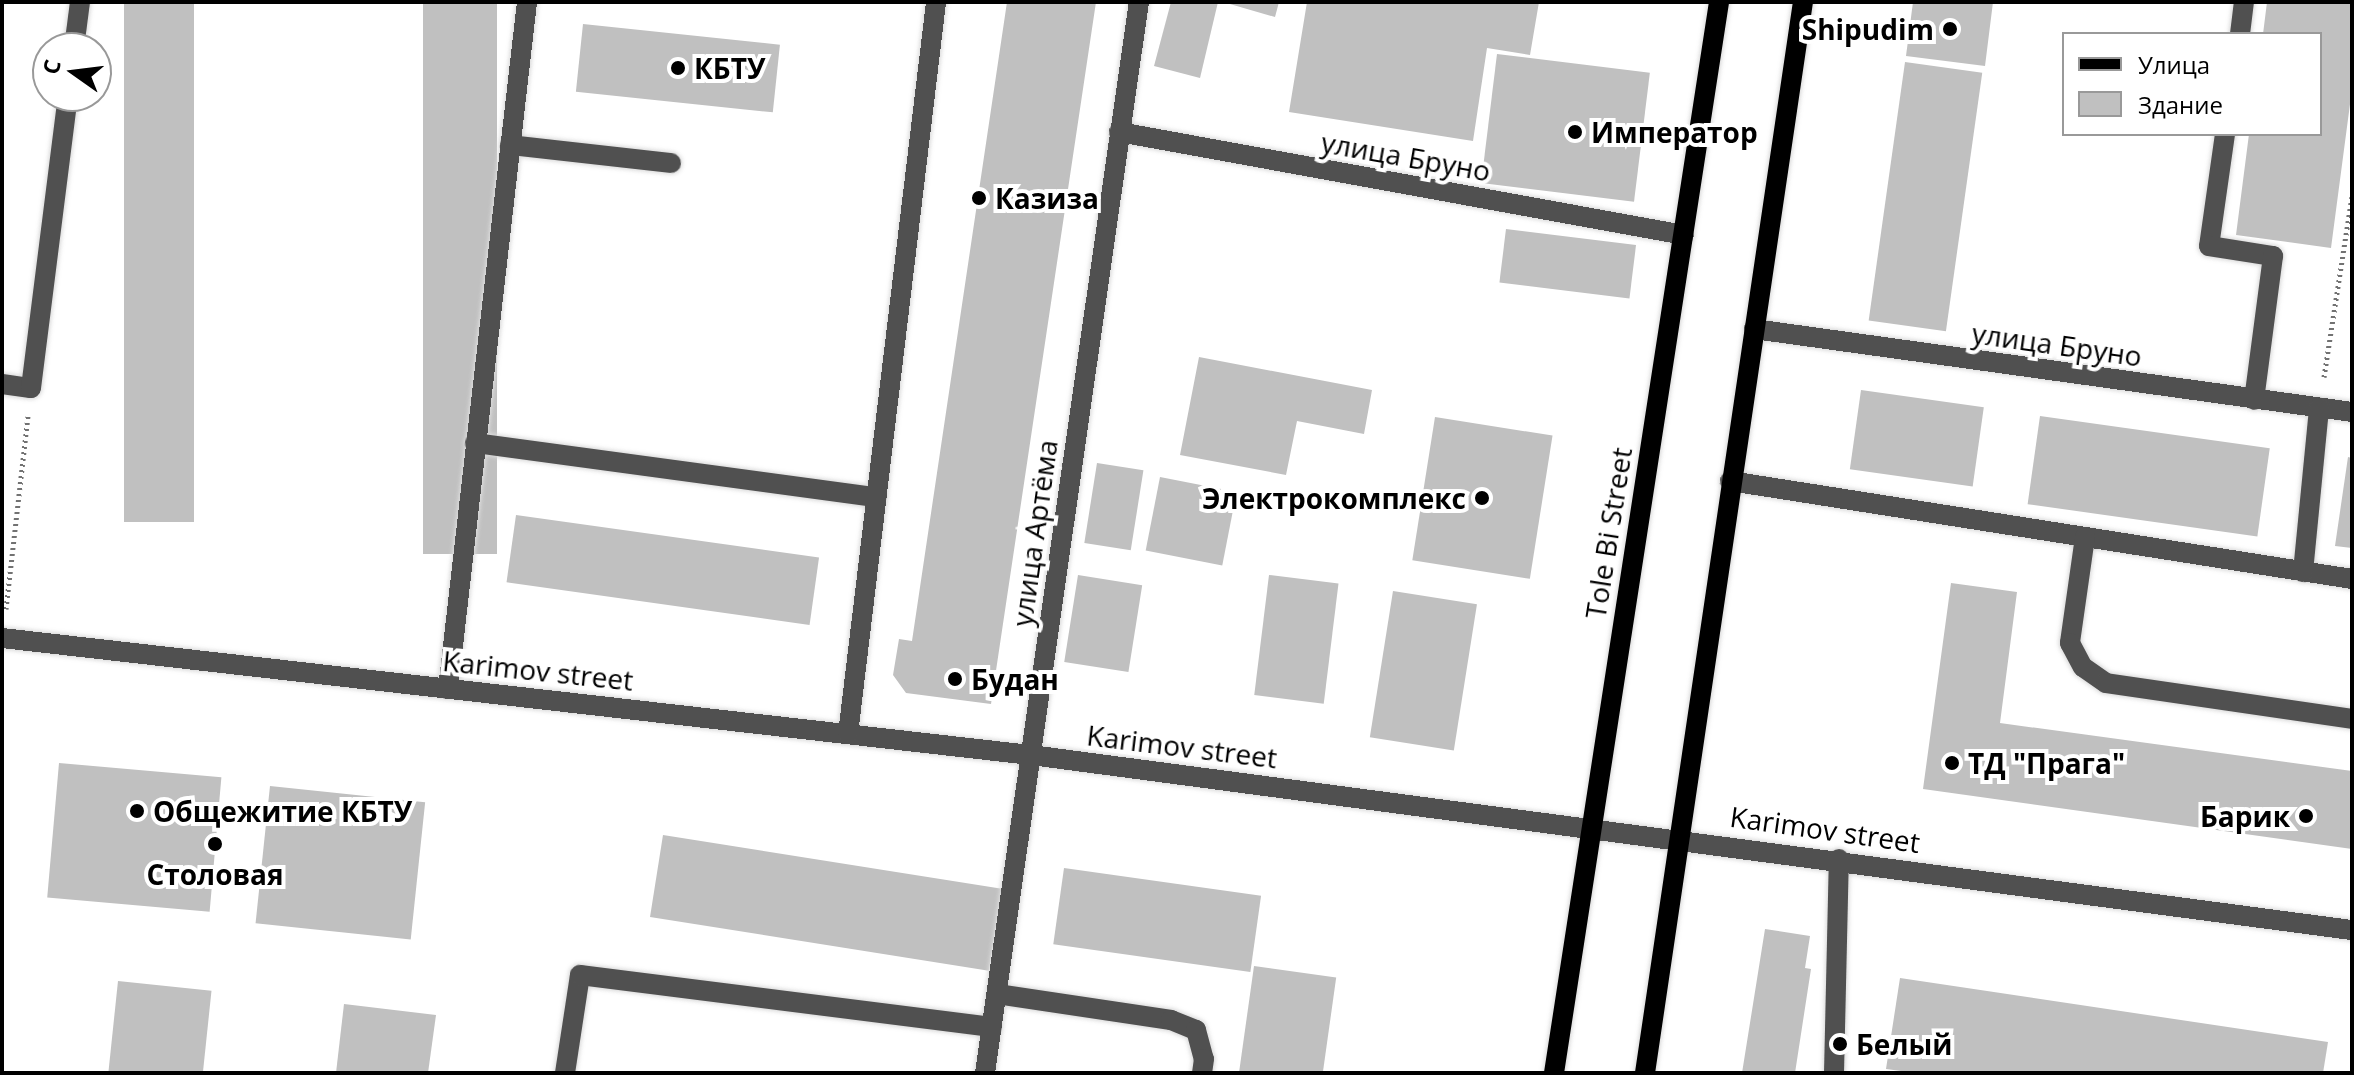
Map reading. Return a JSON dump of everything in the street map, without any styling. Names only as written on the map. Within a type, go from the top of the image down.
[{"type":"main road","name":"Tole Bi Street","points":[[1554,1073],[1719,2]]},
{"type":"main road","points":[[1645,1073],[1677,837],[1803,2]]},
{"type":"street","points":[[76,32],[80,2]]},
{"type":"street","points":[[448,689],[527,2]]},
{"type":"street","points":[[848,734],[936,2]]},
{"type":"street","name":"улица Артёма","points":[[985,1073],[1139,2]]},
{"type":"street","points":[[2240,32],[2244,2]]},
{"type":"street","points":[[2,384],[31,388],[66,112]]},
{"type":"street","name":"улица Бруно","points":[[1119,132],[1684,235]]},
{"type":"street","points":[[2225,136],[2209,246],[2273,256],[2254,400]]},
{"type":"street","points":[[510,145],[671,163]]},
{"type":"street","name":"улица Бруно","points":[[1754,329],[2352,412]]},
{"type":"street","points":[[2303,572],[2319,408]]},
{"type":"street","points":[[475,443],[876,497]]},
{"type":"street","points":[[1730,481],[2352,579]]},
{"type":"street","points":[[2085,537],[2070,643],[2083,667],[2106,683],[2352,719]]},
{"type":"street","name":"Karimov street","points":[[2,638],[1031,755],[1677,837],[2352,930]]},
{"type":"street","points":[[1834,1073],[1839,859]]},
{"type":"street","points":[[565,1073],[580,975],[992,1027]]},
{"type":"street","points":[[997,994],[1171,1020],[1196,1030],[1204,1059],[1202,1073]]},
{"type":"path","points":[[2319,408],[2352,196]]},
{"type":"path","points":[[2,638],[31,388]]},
{"type":"building","points":[[124,2],[194,2],[194,522],[124,522]]},
{"type":"building","points":[[423,2],[497,2],[497,554],[423,554]]},
{"type":"building","points":[[1007,2],[1096,2],[991,704],[906,693],[893,675],[899,639],[912,641]]},
{"type":"building","points":[[1171,2],[1218,2],[1200,78],[1154,66]]},
{"type":"building","points":[[1223,2],[1279,2],[1275,17]]},
{"type":"building","points":[[1307,2],[1539,2],[1530,55],[1487,48],[1473,141],[1289,112]]},
{"type":"building","name":"Shipudim","points":[[1913,2],[1993,2],[1985,66],[1906,56]]},
{"type":"building","points":[[2267,2],[2352,2],[2352,89],[2331,248],[2236,235],[2249,136],[2322,136],[2322,32],[2263,32]]},
{"type":"building","name":"КБТУ","points":[[583,24],[780,45],[773,112],[576,92]]},
{"type":"building","points":[[1497,54],[1650,73],[1634,202],[1481,183]]},
{"type":"building","points":[[1905,62],[1982,73],[1946,331],[1869,320]]},
{"type":"building","points":[[1506,229],[1636,245],[1629,299],[1499,283]]},
{"type":"building","points":[[1199,357],[1372,390],[1364,434],[1297,421],[1286,475],[1180,455]]},
{"type":"building","points":[[1861,390],[1984,407],[1973,486],[1850,469]]},
{"type":"building","points":[[2040,416],[2270,448],[2257,536],[2028,504]]},
{"type":"building","name":"Электрокомплекс","points":[[1435,417],[1553,436],[1530,579],[1412,560]]},
{"type":"building","points":[[2348,457],[2352,458],[2352,548],[2335,546]]},
{"type":"building","points":[[1097,463],[1143,470],[1131,550],[1084,543]]},
{"type":"building","points":[[1160,477],[1237,492],[1222,566],[1146,551]]},
{"type":"building","points":[[516,515],[819,558],[810,625],[507,582]]},
{"type":"building","points":[[1078,575],[1142,585],[1128,672],[1064,662]]},
{"type":"building","points":[[1269,575],[1338,584],[1324,704],[1254,695]]},
{"type":"building","points":[[1951,583],[2017,592],[2000,723],[2352,771],[2352,849],[1923,789]]},
{"type":"building","points":[[1393,591],[1477,604],[1454,750],[1370,737]]},
{"type":"building","name":"Общежитие КБТУ","points":[[59,763],[221,777],[210,912],[47,897]]},
{"type":"building","name":"Общежитие КБТУ","points":[[270,786],[425,802],[411,940],[256,923]]},
{"type":"building","points":[[663,835],[1002,889],[989,971],[650,917]]},
{"type":"building","points":[[1064,868],[1261,896],[1250,972],[1053,944]]},
{"type":"building","points":[[1765,929],[1810,936],[1805,968],[1811,969],[1795,1073],[1742,1073]]},
{"type":"building","points":[[1254,966],[1336,978],[1323,1073],[1239,1073]]},
{"type":"building","points":[[1900,978],[2328,1042],[2323,1073],[1916,1073],[1886,1069]]},
{"type":"building","points":[[118,981],[211,991],[203,1073],[108,1073]]},
{"type":"building","points":[[344,1004],[436,1015],[428,1073],[336,1073]]},
{"type":"place","name":"Shipudim","points":[[1950,29]]},
{"type":"place","name":"КБТУ","points":[[678,68]]},
{"type":"place","name":"Император","points":[[1575,132]]},
{"type":"place","name":"Казиза","points":[[979,198]]},
{"type":"place","name":"Электрокомплекс","points":[[1482,498]]},
{"type":"place","name":"Будан","points":[[955,679]]},
{"type":"place","name":"ТД \"Прага\"","points":[[1952,763]]},
{"type":"place","name":"Общежитие КБТУ","points":[[137,811]]},
{"type":"place","name":"Барик","points":[[2306,816]]},
{"type":"place","name":"Столовая","points":[[215,844]]},
{"type":"place","name":"Белый","points":[[1840,1044]]}]
